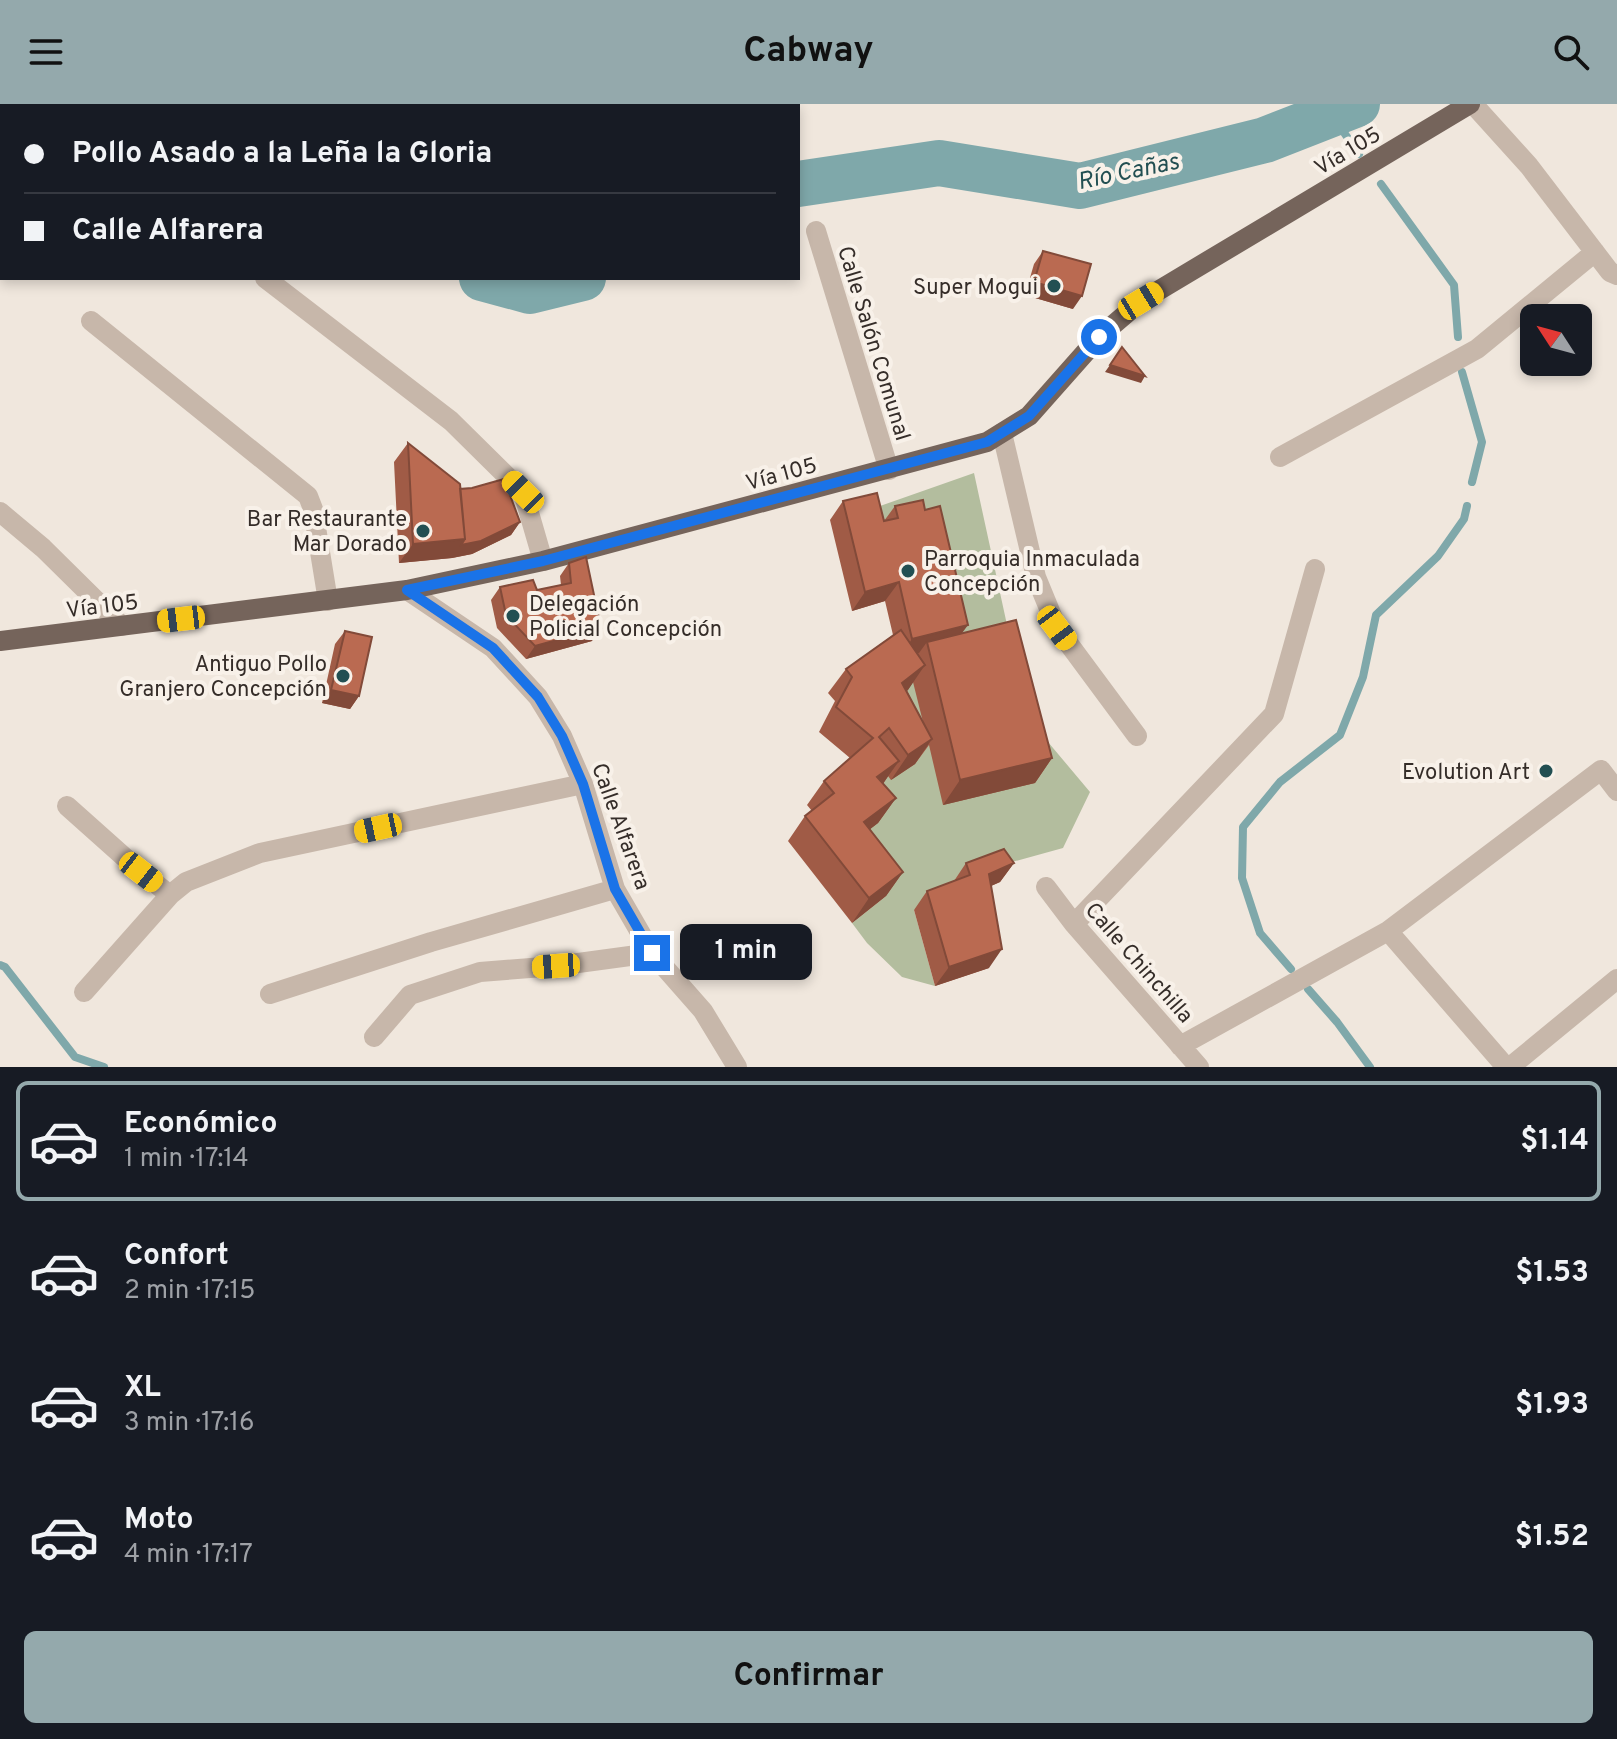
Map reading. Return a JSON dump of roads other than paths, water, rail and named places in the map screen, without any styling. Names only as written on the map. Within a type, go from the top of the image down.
[{"type":"main road","name":"Vía 105","points":[[0,641],[407,590],[543,561],[987,442],[1029,416],[1099,337],[1141,301],[1472,104]]},
{"type":"street","points":[[1472,104],[1529,166],[1610,272],[1617,275]]},
{"type":"street","name":"Calle Salón Comunal","points":[[816,231],[889,470]]},
{"type":"street","points":[[1280,457],[1477,349],[1595,252]]},
{"type":"street","points":[[268,280],[451,421],[523,492],[543,561]]},
{"type":"street","points":[[91,321],[308,496],[313,509],[328,601]]},
{"type":"street","points":[[1002,433],[1036,577],[1057,628],[1137,736]]},
{"type":"street","points":[[0,512],[43,548],[122,626]]},
{"type":"street","points":[[1074,924],[1274,714],[1315,569]]},
{"type":"street","name":"Calle Alfarera","points":[[407,590],[493,648],[538,697],[562,736],[583,784],[615,889],[652,953],[703,1011],[737,1067]]},
{"type":"street","points":[[1180,1046],[1388,931],[1601,770],[1617,791]]},
{"type":"street","points":[[84,992],[170,895],[186,882],[260,853],[583,784]]},
{"type":"street","points":[[67,806],[170,895]]},
{"type":"street","name":"Calle Chinchilla","points":[[1046,887],[1074,924],[1199,1067]]},
{"type":"street","points":[[270,994],[431,942],[615,889]]},
{"type":"street","points":[[1388,931],[1508,1067],[1617,979]]},
{"type":"street","points":[[374,1037],[410,995],[480,972],[652,953]]},
{"type":"waterway","name":"Río Cañas","points":[[800,184],[939,163],[1080,186],[1265,140],[1357,104]]},
{"type":"waterway","points":[[1331,114],[1359,154]]},
{"type":"waterway","points":[[1381,184],[1454,285],[1458,337]]},
{"type":"waterway","name":"Río Cañas","points":[[489,280],[530,291],[575,280]]},
{"type":"waterway","points":[[1462,372],[1482,442],[1472,482]]},
{"type":"waterway","points":[[1291,969],[1260,933],[1242,878],[1243,827],[1280,782],[1340,735],[1363,677],[1376,615],[1438,556],[1464,519],[1467,506]]},
{"type":"waterway","points":[[0,965],[5,967],[75,1057],[104,1067]]},
{"type":"waterway","points":[[1308,989],[1370,1067]]},
{"type":"place","name":"Super Mogui","points":[[1054,286]]},
{"type":"place","name":"Bar Restaurante Mar Dorado","points":[[423,531]]},
{"type":"place","name":"Parroquia Inmaculada Concepción","points":[[908,571]]},
{"type":"place","name":"Delegación Policial Concepción","points":[[513,616]]},
{"type":"place","name":"Antiguo Pollo Granjero Concepción","points":[[343,676]]},
{"type":"place","name":"Evolution Art","points":[[1546,771]]}]
